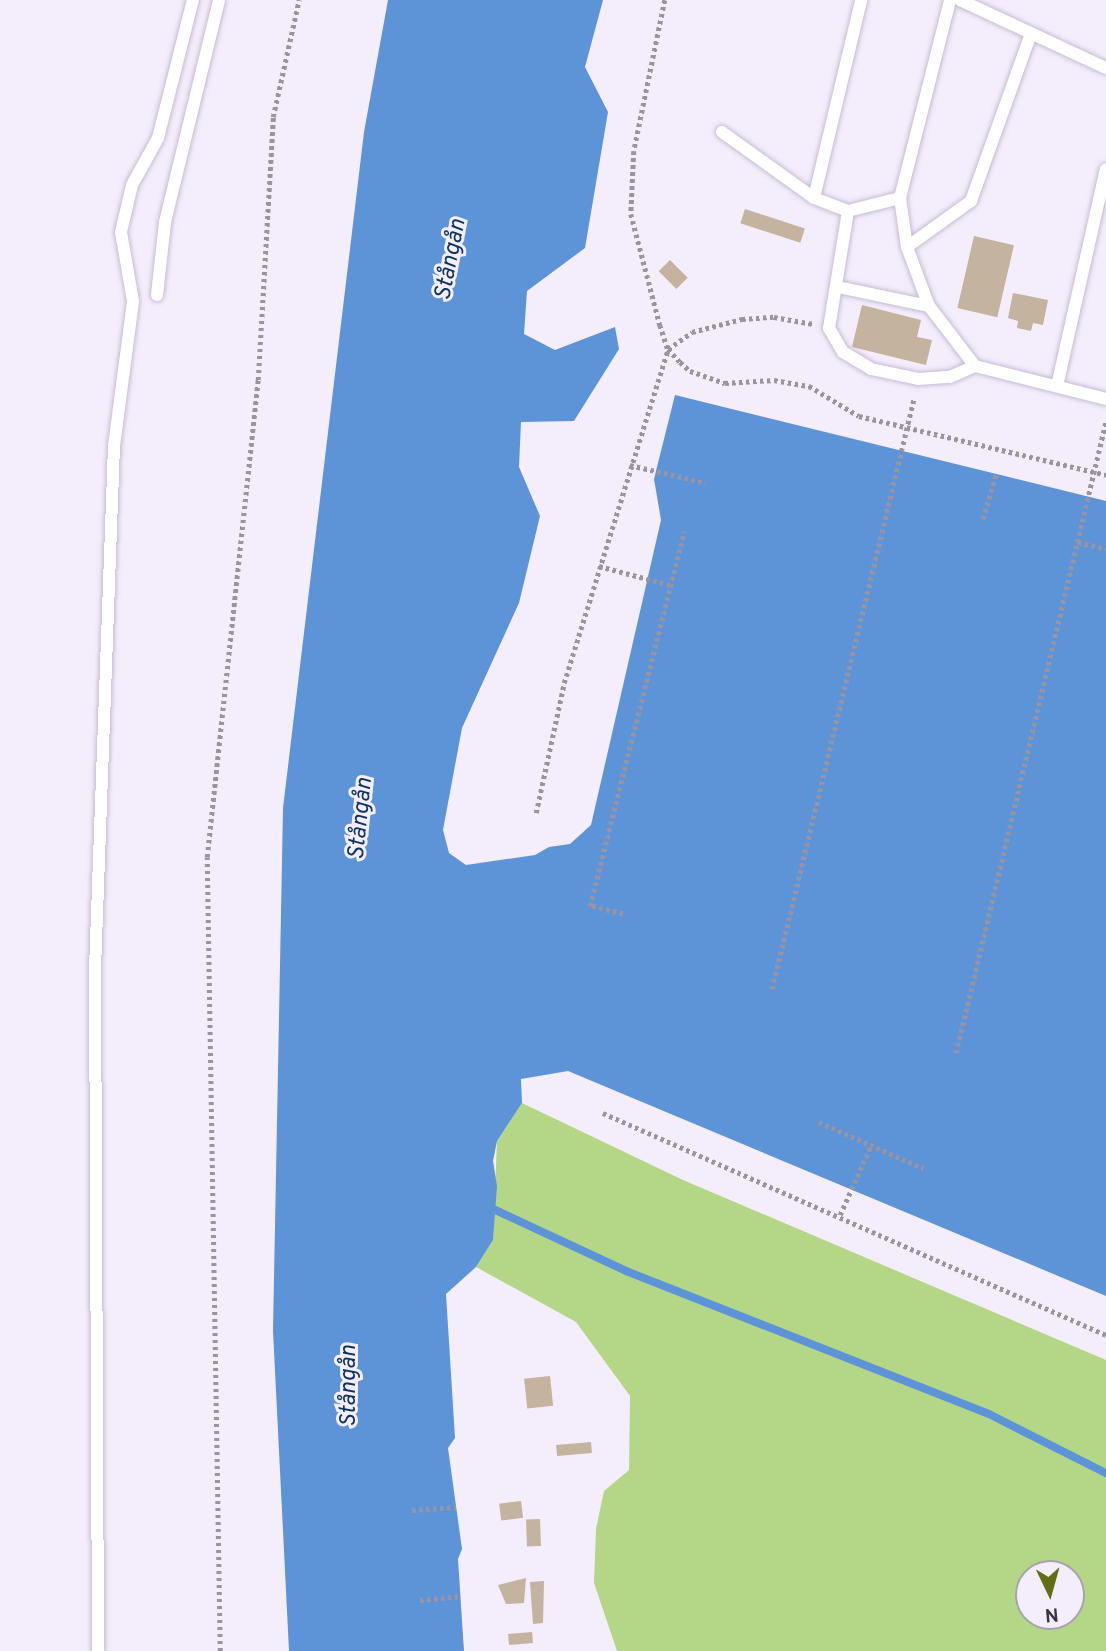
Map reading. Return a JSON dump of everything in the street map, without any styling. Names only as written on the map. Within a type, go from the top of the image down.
[{"type":"lane","points":[[98,1651],[95,969],[114,446],[133,300],[121,232],[132,186],[158,138],[192,0]]},
{"type":"lane","points":[[157,295],[165,222],[219,0]]},
{"type":"lane","points":[[814,198],[861,0]]},
{"type":"lane","points":[[950,0],[900,198],[907,247],[929,306],[975,366]]},
{"type":"lane","points":[[960,0],[1106,68]]},
{"type":"lane","points":[[907,247],[971,201],[1031,33]]},
{"type":"lane","points":[[722,132],[814,198],[848,211],[900,198]]},
{"type":"lane","points":[[1058,386],[1106,169]]},
{"type":"lane","points":[[848,211],[838,287],[829,328],[843,352],[871,369],[918,379],[950,377],[975,366],[1106,399]]},
{"type":"lane","points":[[838,287],[929,306]]},
{"type":"path","points":[[220,1651],[208,857],[258,380],[273,117],[299,0]]},
{"type":"path","points":[[665,0],[631,178],[639,252],[668,348],[690,371],[711,380],[741,384],[774,380],[809,386],[859,416],[1106,475]]},
{"type":"path","points":[[536,813],[564,683],[668,348],[692,332],[742,319],[774,317],[829,328]]},
{"type":"path","points":[[772,989],[915,396]]},
{"type":"path","points":[[956,1053],[1106,421]]},
{"type":"path","points":[[630,465],[706,482]]},
{"type":"path","points":[[983,519],[996,474]]},
{"type":"path","points":[[623,914],[590,906],[684,532]]},
{"type":"path","points":[[1078,542],[1106,549]]},
{"type":"path","points":[[599,566],[670,586]]},
{"type":"path","points":[[603,1113],[840,1215],[1106,1335]]},
{"type":"path","points":[[820,1122],[923,1168]]},
{"type":"path","points":[[840,1215],[871,1145]]},
{"type":"path","points":[[412,1510],[456,1507]]},
{"type":"path","points":[[420,1600],[461,1596]]},
{"type":"green space","points":[[522,1103],[683,1180],[1106,1360],[1106,1651],[617,1651],[594,1583],[596,1529],[604,1491],[629,1470],[630,1396],[576,1322],[476,1267],[493,1240],[497,1141]]},
{"type":"water","name":"Stångån","points":[[388,0],[603,0],[585,67],[608,112],[585,248],[527,291],[524,334],[555,350],[615,327],[619,349],[574,421],[521,422],[519,467],[540,516],[519,603],[462,728],[443,830],[449,853],[466,865],[535,855],[549,847],[570,844],[591,825],[661,520],[654,479],[675,395],[1106,501],[1106,1296],[568,1071],[521,1079],[522,1103],[497,1141],[493,1161],[497,1186],[493,1240],[476,1267],[446,1294],[455,1438],[448,1448],[462,1549],[458,1559],[464,1651],[289,1651],[273,1331],[283,808],[364,132]]},
{"type":"building","points":[[745,209],[805,228],[800,243],[740,223]]},
{"type":"building","points":[[974,236],[1014,245],[997,317],[957,308]]},
{"type":"building","points":[[670,260],[688,278],[676,289],[659,271]]},
{"type":"building","points":[[1013,293],[1048,300],[1043,325],[1033,323],[1031,331],[1017,328],[1018,321],[1008,318]]},
{"type":"building","points":[[862,305],[921,320],[917,337],[932,340],[926,365],[852,347]]},
{"type":"building","points":[[550,1376],[553,1406],[527,1409],[524,1379]]},
{"type":"building","points":[[591,1442],[592,1453],[557,1456],[556,1445]]},
{"type":"building","points":[[521,1501],[523,1518],[501,1521],[499,1504]]},
{"type":"building","points":[[526,1519],[540,1519],[541,1546],[527,1546]]},
{"type":"building","points":[[526,1578],[524,1603],[506,1604],[498,1585]]},
{"type":"building","points":[[544,1581],[543,1623],[533,1624],[530,1582]]},
{"type":"building","points":[[532,1632],[533,1643],[509,1645],[508,1634]]},
{"type":"waterway","points":[[491,1208],[626,1271],[987,1413],[1106,1473]]}]
